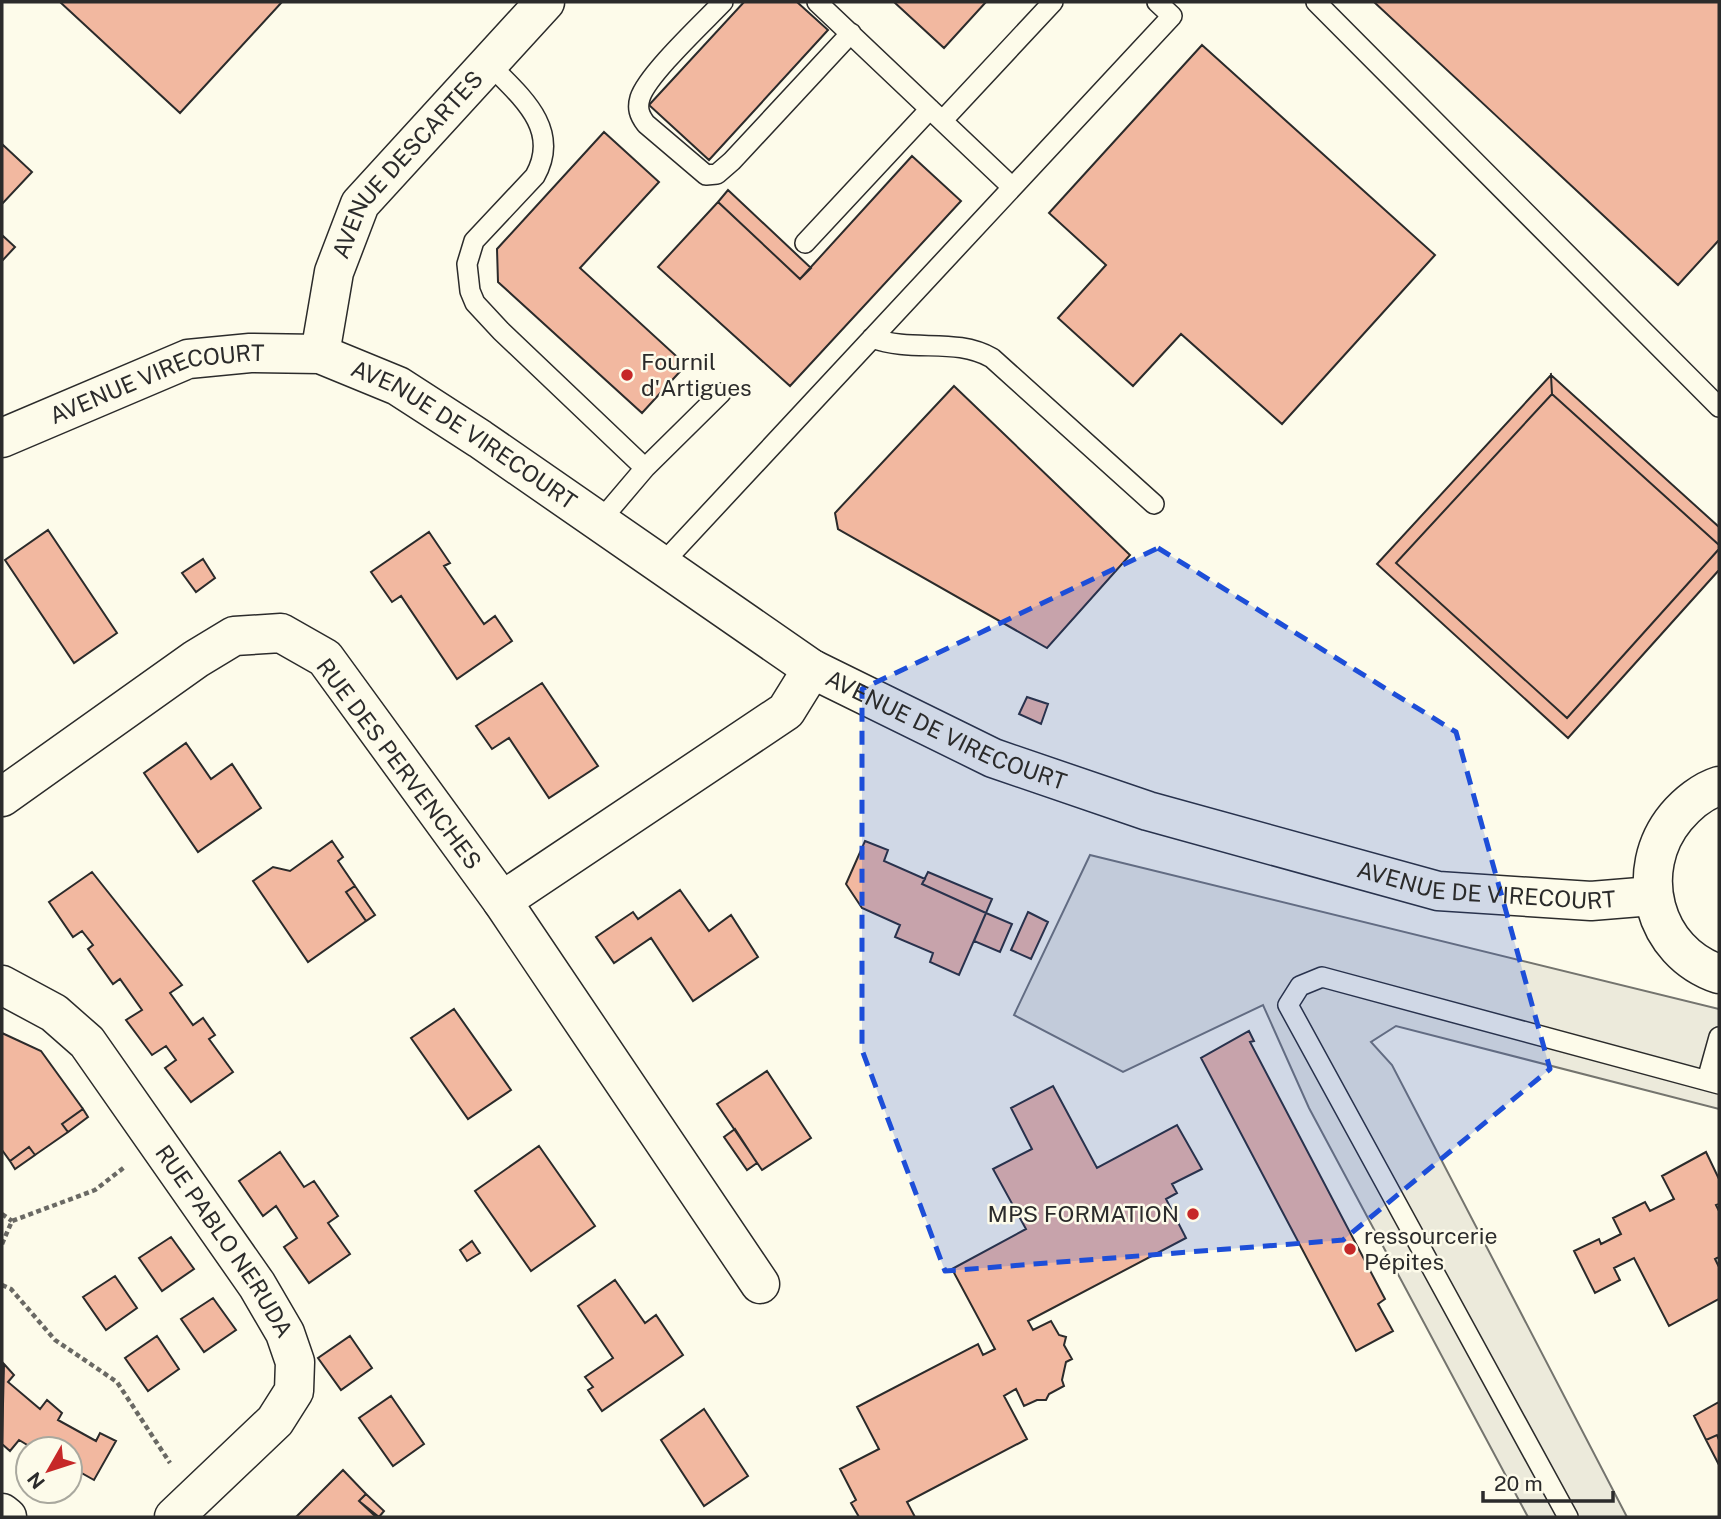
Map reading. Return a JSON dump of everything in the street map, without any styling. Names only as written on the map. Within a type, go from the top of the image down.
[{"type":"street","name":"AVENUE DESCARTES","points":[[320,354],[334,271],[360,204],[545,2]]},
{"type":"street","name":"AVENUE VIRECOURT","points":[[2,438],[188,359],[250,353],[320,354]]},
{"type":"street","name":"AVENUE DE VIRECOURT","points":[[320,354],[398,386],[812,669],[993,758],[1148,811],[1438,891],[1591,901],[1652,896]]},
{"type":"street","name":"RUE DES PERVENCHES","points":[[2,797],[195,659],[234,636],[281,633],[325,658],[502,901],[760,1284]]},
{"type":"street","points":[[502,901],[786,711],[812,669]]},
{"type":"street","points":[[1719,786],[1686,805],[1664,831],[1653,862],[1652,896],[1662,925],[1680,951],[1705,970],[1719,974]]},
{"type":"street","name":"RUE PABLO NERUDA","points":[[2,985],[54,1013],[88,1042],[257,1285],[285,1333],[295,1362],[294,1391],[275,1421],[185,1508]]},
{"type":"street","points":[[2,1513],[7,1517]]},
{"type":"lane","points":[[723,2],[650,81],[639,101],[640,117],[646,124],[706,175],[717,174],[732,161],[851,33]]},
{"type":"lane","points":[[817,2],[1013,187]]},
{"type":"lane","points":[[805,243],[1053,2]]},
{"type":"lane","points":[[662,565],[1172,16],[1157,2]]},
{"type":"lane","points":[[1316,2],[1719,407]]},
{"type":"lane","points":[[488,63],[539,119],[544,148],[542,164],[535,176],[474,242],[467,264],[470,291],[475,303],[500,331],[645,468]]},
{"type":"lane","points":[[872,338],[902,347],[976,349],[992,358],[1154,504]]},
{"type":"lane","points":[[600,522],[645,468],[721,393]]},
{"type":"lane","points":[[1568,1517],[1288,1004],[1300,986],[1322,977],[1713,1082],[1719,1037]]},
{"type":"path","points":[[2,1244],[12,1221],[95,1190],[158,1142]]},
{"type":"path","points":[[2,1214],[12,1221]]},
{"type":"path","points":[[2,1285],[11,1289],[55,1340],[117,1382],[185,1508]]},
{"type":"highlighted area","points":[[1158,548],[1456,732],[1550,1069],[1343,1240],[945,1271],[862,1050],[862,689]]},
{"type":"shaded area","points":[[1090,855],[1719,1009],[1719,1109],[1396,1026],[1371,1042],[1392,1065],[1627,1517],[1528,1517],[1309,1108],[1263,1005],[1123,1072],[1014,1015]]},
{"type":"building","points":[[60,2],[282,2],[180,113]]},
{"type":"building","points":[[744,2],[797,2],[828,30],[709,160],[649,105]]},
{"type":"building","points":[[894,2],[986,2],[944,48]]},
{"type":"building","points":[[1374,2],[1719,2],[1719,240],[1678,285]]},
{"type":"building","points":[[1202,45],[1435,255],[1282,424],[1181,334],[1133,386],[1058,318],[1106,265],[1049,213]]},
{"type":"building","points":[[604,132],[659,182],[580,268],[686,365],[642,413],[498,282],[497,249]]},
{"type":"building","points":[[2,144],[32,172],[2,204]]},
{"type":"building","points":[[912,156],[961,201],[790,386],[658,267],[718,202],[800,279]]},
{"type":"building","points":[[728,190],[811,268],[800,279],[718,202]]},
{"type":"building","points":[[2,235],[15,247],[2,261]]},
{"type":"building","points":[[1551,375],[1719,527],[1719,545],[1552,394]]},
{"type":"building","points":[[1551,375],[1552,394],[1396,563],[1567,718],[1719,549],[1719,570],[1568,738],[1377,564]]},
{"type":"building","points":[[954,386],[1130,555],[1047,648],[838,529],[835,513]]},
{"type":"building","points":[[1552,394],[1719,545],[1719,549],[1567,718],[1396,563]]},
{"type":"building","points":[[48,530],[117,633],[74,663],[5,560]]},
{"type":"building","points":[[429,532],[450,563],[444,566],[484,624],[495,616],[512,641],[457,679],[401,596],[392,602],[371,572]]},
{"type":"building","points":[[203,559],[215,578],[196,592],[182,573]]},
{"type":"building","points":[[542,683],[598,766],[549,798],[509,738],[492,749],[476,726]]},
{"type":"building","points":[[1027,697],[1048,704],[1041,724],[1019,714]]},
{"type":"building","points":[[186,743],[211,779],[232,764],[261,808],[198,852],[144,773]]},
{"type":"building","points":[[332,841],[343,857],[338,861],[355,886],[346,892],[366,921],[308,962],[253,881],[273,867],[290,871]]},
{"type":"building","points":[[865,841],[888,850],[884,861],[925,879],[922,884],[986,913],[959,975],[930,962],[933,953],[895,937],[900,925],[862,908],[846,884]]},
{"type":"building","points":[[92,872],[182,985],[170,993],[193,1025],[203,1018],[215,1035],[209,1039],[233,1072],[191,1102],[165,1068],[176,1060],[166,1046],[152,1055],[126,1020],[142,1010],[120,979],[113,984],[88,949],[93,945],[82,931],[73,937],[49,902]]},
{"type":"building","points":[[928,872],[992,899],[986,913],[922,884]]},
{"type":"building","points":[[355,886],[375,915],[366,921],[346,892]]},
{"type":"building","points":[[680,890],[709,931],[731,915],[758,957],[693,1001],[651,938],[614,963],[596,937],[633,912],[638,919]]},
{"type":"building","points":[[1028,912],[1048,922],[1031,959],[1011,950]]},
{"type":"building","points":[[986,913],[1012,924],[1000,952],[974,941]]},
{"type":"building","points":[[454,1009],[511,1090],[468,1119],[411,1038]]},
{"type":"building","points":[[1249,1031],[1254,1041],[1250,1042],[1385,1299],[1378,1304],[1393,1331],[1356,1351],[1201,1058]]},
{"type":"building","points":[[2,1033],[41,1051],[83,1109],[62,1124],[68,1132],[35,1155],[29,1147],[10,1161],[2,1150]]},
{"type":"building","points":[[767,1071],[811,1138],[762,1170],[717,1104]]},
{"type":"building","points":[[1053,1086],[1097,1168],[1177,1125],[1202,1169],[1172,1184],[1177,1193],[1166,1199],[1186,1238],[1028,1321],[1033,1330],[1051,1321],[1059,1335],[1066,1337],[1064,1345],[1072,1359],[1066,1362],[1062,1380],[1064,1386],[1049,1394],[1046,1400],[1037,1400],[1024,1406],[1016,1389],[1004,1396],[1027,1439],[907,1502],[915,1517],[859,1517],[851,1503],[856,1500],[840,1469],[879,1449],[857,1407],[978,1344],[983,1355],[995,1349],[952,1269],[1026,1229],[993,1169],[1032,1149],[1011,1108]]},
{"type":"building","points":[[83,1109],[88,1117],[68,1132],[62,1124]]},
{"type":"building","points":[[735,1129],[757,1163],[747,1170],[724,1137]]},
{"type":"building","points":[[539,1146],[595,1226],[531,1271],[475,1191]]},
{"type":"building","points":[[29,1147],[35,1155],[15,1169],[10,1161]]},
{"type":"building","points":[[280,1152],[304,1187],[314,1181],[338,1216],[328,1223],[350,1254],[309,1283],[284,1247],[297,1238],[276,1206],[263,1216],[239,1181]]},
{"type":"building","points":[[1706,1152],[1719,1179],[1719,1204],[1716,1205],[1719,1211],[1719,1257],[1715,1259],[1719,1267],[1719,1299],[1669,1326],[1634,1258],[1614,1268],[1620,1280],[1595,1293],[1574,1251],[1599,1239],[1601,1244],[1621,1234],[1613,1218],[1645,1202],[1650,1211],[1674,1199],[1662,1176]]},
{"type":"building","points":[[171,1237],[194,1269],[162,1291],[139,1258]]},
{"type":"building","points":[[472,1241],[480,1253],[467,1261],[460,1250]]},
{"type":"building","points":[[115,1276],[137,1308],[106,1330],[83,1297]]},
{"type":"building","points":[[615,1280],[645,1323],[656,1315],[683,1355],[602,1411],[588,1390],[593,1387],[585,1377],[613,1358],[578,1306]]},
{"type":"building","points":[[213,1298],[236,1330],[204,1352],[181,1319]]},
{"type":"building","points":[[157,1336],[179,1369],[148,1391],[125,1358]]},
{"type":"building","points":[[350,1336],[372,1368],[341,1390],[318,1358]]},
{"type":"building","points":[[4,1364],[14,1375],[8,1382],[40,1409],[47,1400],[62,1413],[58,1420],[96,1441],[100,1433],[116,1441],[94,1480],[84,1474],[84,1435],[14,1435],[14,1446],[10,1451],[2,1444]]},
{"type":"building","points":[[391,1396],[424,1444],[393,1466],[359,1418]]},
{"type":"building","points":[[1719,1402],[1719,1440],[1717,1435],[1706,1440],[1694,1416]]},
{"type":"building","points":[[704,1409],[748,1476],[704,1506],[661,1440]]},
{"type":"building","points":[[1717,1435],[1719,1440],[1719,1465],[1706,1440]]},
{"type":"building","points":[[343,1470],[366,1494],[359,1501],[376,1517],[296,1517]]},
{"type":"building","points":[[366,1494],[384,1511],[379,1517],[359,1501]]},
{"type":"place","name":"Fournil d'Artigues","points":[[627,375]]},
{"type":"place","name":"MPS FORMATION","points":[[1193,1214]]},
{"type":"place","name":"ressourcerie Pépites","points":[[1350,1249]]}]
